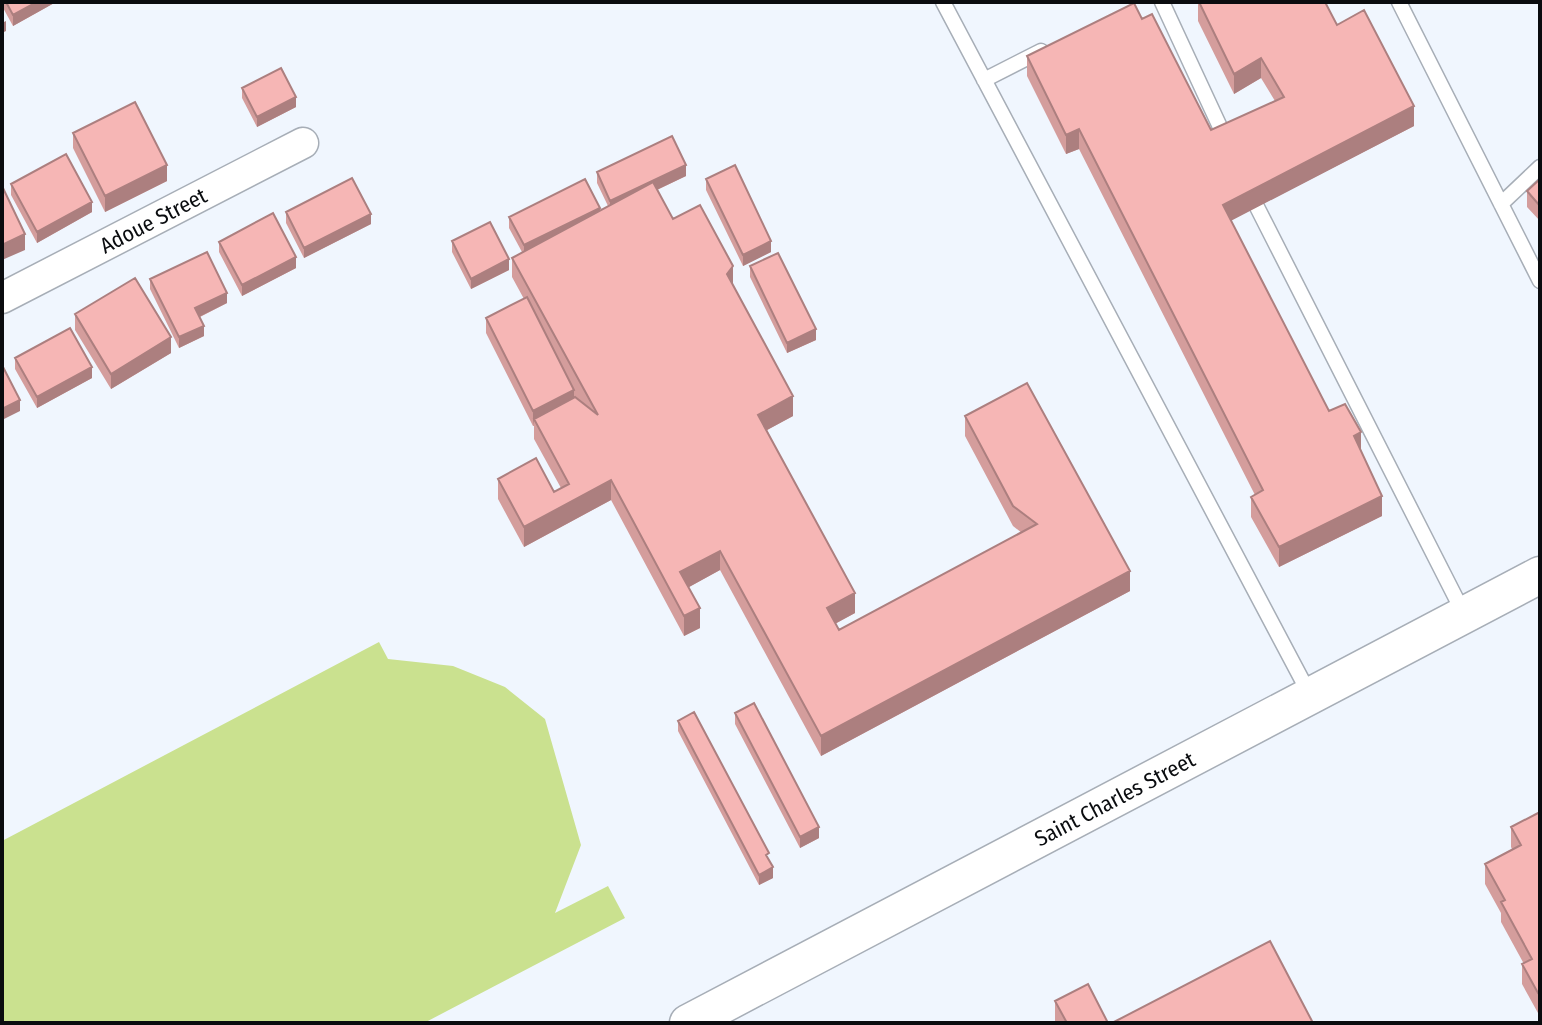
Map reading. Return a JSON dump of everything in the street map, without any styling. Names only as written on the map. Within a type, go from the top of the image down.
[{"type":"street","name":"Adoue Street","points":[[2,298],[303,143]]},
{"type":"street","name":"Saint Charles Street","points":[[691,1022],[1540,575]]},
{"type":"lane","points":[[943,2],[1310,696]]},
{"type":"lane","points":[[1162,2],[1227,143]]},
{"type":"lane","points":[[1399,2],[1540,281]]},
{"type":"lane","points":[[984,80],[1054,45]]},
{"type":"lane","points":[[1501,204],[1540,167]]},
{"type":"lane","points":[[1257,207],[1465,615]]},
{"type":"green space","points":[[379,642],[388,659],[453,666],[505,687],[545,719],[581,845],[555,913],[608,886],[625,918],[424,1023],[2,1023],[2,841]]},
{"type":"building","points":[[6,2],[37,2],[13,15]]},
{"type":"building","points":[[1199,2],[1325,2],[1337,25],[1364,10],[1414,106],[1223,205],[1329,411],[1345,404],[1361,432],[1354,436],[1382,496],[1279,547],[1251,497],[1263,490],[1079,129],[1066,135],[1027,56],[1134,3],[1142,19],[1152,14],[1211,130],[1284,97],[1261,58],[1234,74]]},
{"type":"building","points":[[281,68],[296,97],[257,117],[242,88]]},
{"type":"building","points":[[135,102],[167,165],[105,196],[73,133]]},
{"type":"building","points":[[672,136],[686,165],[610,201],[597,172]]},
{"type":"building","points":[[66,154],[92,202],[37,232],[11,184]]},
{"type":"building","points":[[735,165],[771,241],[743,255],[706,179]]},
{"type":"building","points":[[352,178],[371,214],[304,248],[286,212]]},
{"type":"building","points":[[585,179],[600,208],[524,245],[509,217]]},
{"type":"building","points":[[1540,179],[1540,206],[1527,191]]},
{"type":"building","points":[[653,182],[673,219],[700,205],[733,266],[727,274],[793,396],[758,415],[855,593],[827,608],[839,630],[1037,524],[1013,506],[965,416],[1027,383],[1130,571],[821,736],[720,551],[680,572],[700,608],[684,616],[611,480],[524,527],[498,479],[536,458],[554,492],[569,484],[534,419],[575,397],[598,415],[512,258]]},
{"type":"building","points":[[2,186],[25,234],[2,245]]},
{"type":"building","points":[[273,213],[296,257],[242,285],[219,242]]},
{"type":"building","points":[[490,222],[509,259],[471,279],[452,241]]},
{"type":"building","points":[[207,252],[227,293],[195,308],[204,326],[179,337],[150,279]]},
{"type":"building","points":[[778,253],[816,329],[787,343],[750,266]]},
{"type":"building","points":[[135,278],[171,337],[111,374],[75,314]]},
{"type":"building","points":[[527,297],[574,390],[533,411],[486,318]]},
{"type":"building","points":[[70,328],[92,367],[37,397],[15,358]]},
{"type":"building","points":[[2,365],[20,400],[2,409]]},
{"type":"building","points":[[754,703],[819,827],[800,837],[735,713]]},
{"type":"building","points":[[694,712],[769,853],[766,855],[773,867],[759,875],[678,721]]},
{"type":"building","points":[[1540,812],[1538,993],[1522,964],[1532,959],[1501,902],[1505,900],[1485,864],[1521,845],[1511,827]]},
{"type":"building","points":[[1270,941],[1313,1023],[1112,1023]]},
{"type":"building","points":[[1088,984],[1108,1023],[1067,1023],[1055,1001]]}]
